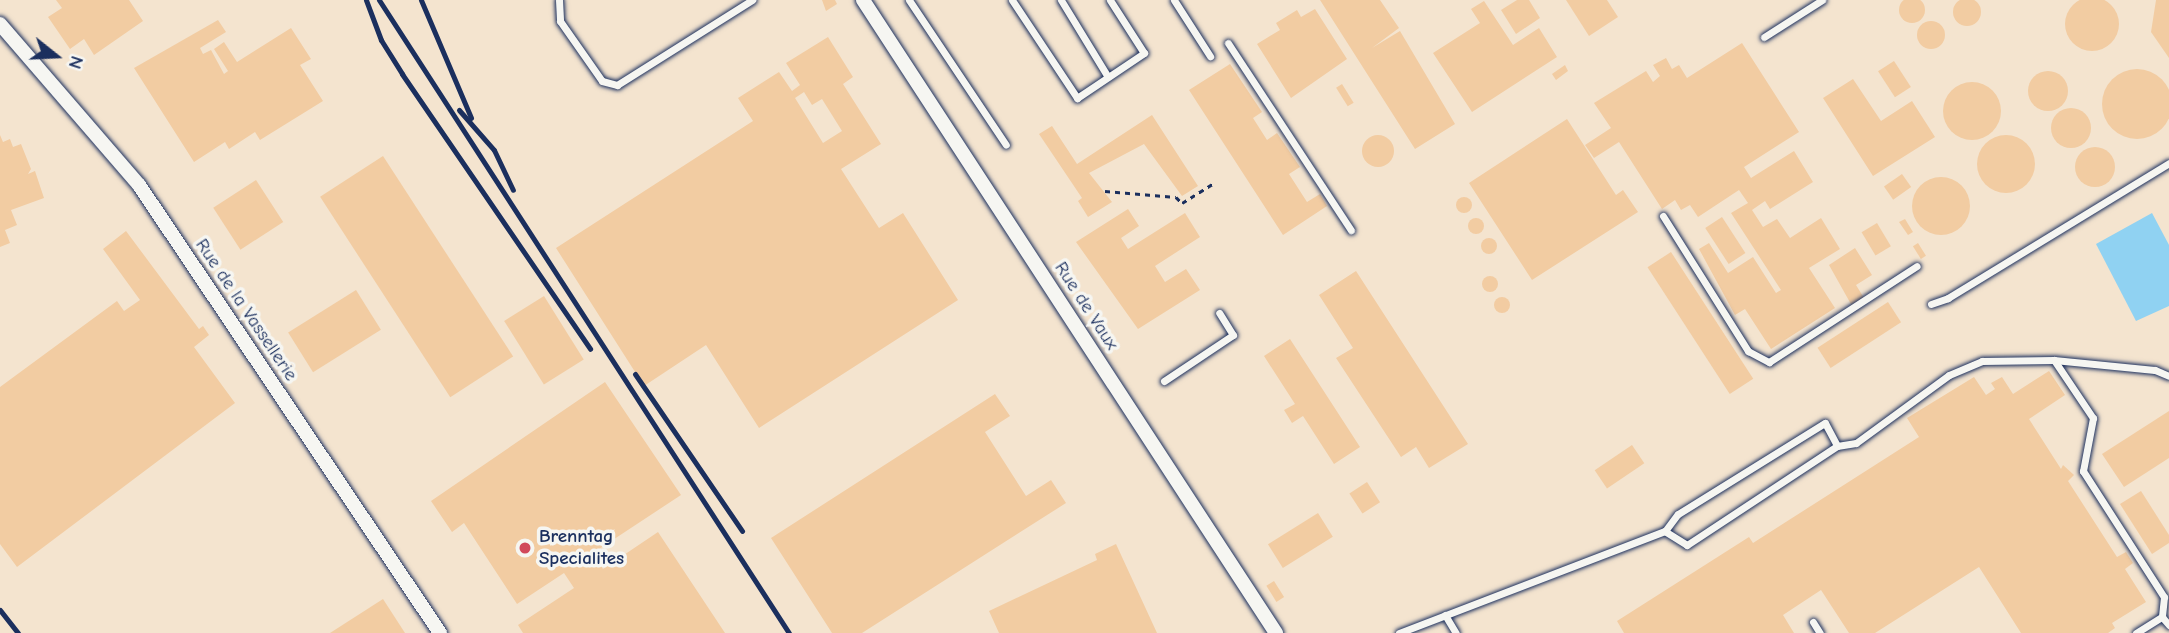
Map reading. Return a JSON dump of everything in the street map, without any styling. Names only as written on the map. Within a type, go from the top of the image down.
[{"type":"street","name":"Rue de Vaux","points":[[863,0],[1276,633]]},
{"type":"street","name":"Rue de la Vassellerie","points":[[0,24],[139,185],[440,633]]},
{"type":"lane","points":[[559,0],[556,10],[567,31],[602,81],[617,85],[752,0]]},
{"type":"lane","points":[[909,0],[1006,145]]},
{"type":"lane","points":[[1012,0],[1077,99],[1144,53],[1110,0]]},
{"type":"lane","points":[[1061,0],[1108,77]]},
{"type":"lane","points":[[1174,0],[1210,55]]},
{"type":"lane","points":[[1764,37],[1822,0]]},
{"type":"lane","points":[[1228,43],[1351,230]]},
{"type":"lane","points":[[1931,304],[1948,298],[2169,163]]},
{"type":"lane","points":[[1663,216],[1748,351],[1769,362],[1917,266]]},
{"type":"lane","points":[[1164,381],[1233,335],[1219,313]]},
{"type":"lane","points":[[2054,360],[2093,418],[2083,471],[2164,597],[2162,617],[2169,625]]},
{"type":"lane","points":[[1665,531],[1687,545],[1838,446],[1856,443],[1949,375],[1982,361],[2054,360],[2155,370],[2169,376]]},
{"type":"lane","points":[[1399,633],[1665,531],[1678,514],[1825,423],[1838,446]]},
{"type":"lane","points":[[1445,615],[1456,633]]},
{"type":"lane","points":[[2136,633],[2162,617]]},
{"type":"lane","points":[[1813,622],[1820,633]]},
{"type":"lane","points":[[1419,625],[1423,633]]},
{"type":"path","points":[[1105,191],[1176,197],[1182,203],[1213,184]]},
{"type":"shaded area","points":[[0,0],[2169,0],[2169,633],[0,633]]},
{"type":"water","points":[[2152,213],[2169,245],[2169,306],[2136,321],[2096,244]]},
{"type":"building","points":[[1912,-3],[1921,1],[1925,10],[1921,19],[1912,23],[1903,19],[1899,10],[1903,1]]},
{"type":"building","points":[[2092,-3],[2111,5],[2119,24],[2111,43],[2092,51],[2073,43],[2065,24],[2073,5]]},
{"type":"building","points":[[1967,-2],[1977,2],[1981,12],[1977,22],[1967,26],[1957,22],[1953,12],[1957,2]]},
{"type":"building","points":[[56,0],[129,0],[143,21],[94,55],[84,39],[70,49],[48,17],[62,8]]},
{"type":"building","points":[[822,0],[835,0],[837,4],[826,11]]},
{"type":"building","points":[[1320,0],[1380,0],[1399,28],[1372,48],[1400,31],[1455,124],[1415,149]]},
{"type":"building","points":[[1517,0],[1529,0],[1540,18],[1516,34],[1501,10]]},
{"type":"building","points":[[1566,0],[1607,0],[1618,17],[1589,36]]},
{"type":"building","points":[[2156,0],[2169,0],[2169,58],[2151,32]]},
{"type":"building","points":[[1484,1],[1513,45],[1539,28],[1557,57],[1472,112],[1433,53],[1480,23],[1471,9]]},
{"type":"building","points":[[1315,9],[1347,59],[1291,98],[1257,44],[1280,30],[1276,23],[1297,10],[1301,17]]},
{"type":"building","points":[[218,20],[226,32],[200,48],[203,54],[211,50],[224,74],[228,71],[214,49],[224,42],[237,62],[291,28],[311,59],[300,65],[323,101],[260,140],[255,132],[229,149],[225,142],[194,162],[134,68]]},
{"type":"building","points":[[1931,21],[1941,25],[1945,35],[1941,45],[1931,49],[1921,45],[1917,35],[1921,25]]},
{"type":"building","points":[[828,37],[853,77],[843,84],[881,144],[841,169],[879,228],[903,213],[958,300],[759,428],[706,345],[644,386],[556,248],[753,121],[738,98],[779,72],[792,91],[800,85],[786,63]],"holes":[[[804,92],[812,105],[822,99],[842,131],[823,143],[795,98]]]},
{"type":"building","points":[[1742,43],[1799,132],[1744,167],[1751,178],[1794,151],[1813,182],[1770,209],[1765,201],[1752,210],[1763,227],[1777,219],[1790,238],[1821,218],[1840,249],[1809,268],[1835,308],[1771,349],[1745,309],[1735,315],[1699,249],[1709,243],[1728,273],[1753,257],[1776,293],[1781,290],[1731,213],[1748,203],[1739,190],[1698,217],[1690,205],[1681,210],[1675,200],[1662,209],[1619,142],[1594,158],[1585,145],[1611,128],[1594,103],[1646,71],[1653,82],[1660,76],[1653,65],[1666,58],[1672,69],[1679,65],[1687,78]]},
{"type":"building","points":[[1894,61],[1911,87],[1895,97],[1878,71]]},
{"type":"building","points":[[1230,64],[1262,112],[1253,118],[1267,140],[1277,133],[1300,167],[1289,174],[1307,202],[1320,194],[1327,206],[1283,235],[1189,90]]},
{"type":"building","points":[[1565,65],[1568,71],[1556,80],[1552,74]]},
{"type":"building","points":[[2137,69],[2156,75],[2166,85],[2172,104],[2166,123],[2156,133],[2137,139],[2118,133],[2108,123],[2102,104],[2108,85],[2118,75]]},
{"type":"building","points":[[2048,71],[2062,77],[2068,91],[2062,105],[2048,111],[2034,105],[2028,91],[2034,77]]},
{"type":"building","points":[[1853,79],[1881,121],[1912,101],[1935,137],[1873,176],[1823,98]]},
{"type":"building","points":[[1972,82],[1988,87],[1996,95],[2001,111],[1996,127],[1988,135],[1972,140],[1956,135],[1948,127],[1943,111],[1948,95],[1956,87]]},
{"type":"building","points":[[1342,84],[1354,103],[1348,106],[1336,88]]},
{"type":"building","points":[[2071,108],[2079,109],[2085,114],[2090,120],[2090,136],[2085,142],[2079,147],[2071,148],[2063,147],[2057,142],[2052,136],[2051,128],[2052,120],[2057,114],[2063,109]]},
{"type":"building","points":[[1152,115],[1198,186],[1182,196],[1144,144],[1089,173],[1112,202],[1088,217],[1078,201],[1082,198],[1039,134],[1052,126],[1077,164]]},
{"type":"building","points":[[1567,119],[1616,195],[1623,190],[1638,212],[1532,280],[1469,183]]},
{"type":"building","points":[[0,135],[3,142],[10,139],[13,147],[21,144],[31,169],[28,174],[35,171],[44,198],[11,210],[17,225],[5,230],[10,243],[0,247]]},
{"type":"building","points":[[1378,135],[1390,139],[1394,151],[1390,163],[1378,167],[1366,163],[1362,151],[1366,139]]},
{"type":"building","points":[[2006,135],[2017,137],[2030,148],[2035,164],[2033,175],[2022,188],[2006,193],[1995,191],[1982,180],[1977,164],[1979,153],[1990,140]]},
{"type":"building","points":[[2095,147],[2103,148],[2109,153],[2114,159],[2114,175],[2109,181],[2103,186],[2095,187],[2087,186],[2081,181],[2076,175],[2075,167],[2076,159],[2081,153],[2087,148]]},
{"type":"building","points":[[383,156],[513,356],[450,397],[320,197]]},
{"type":"building","points":[[1902,174],[1911,187],[1893,200],[1884,187]]},
{"type":"building","points":[[1941,177],[1952,179],[1965,190],[1970,206],[1968,217],[1957,230],[1941,235],[1930,233],[1917,222],[1912,206],[1914,195],[1925,182]]},
{"type":"building","points":[[256,180],[283,222],[240,250],[213,208]]},
{"type":"building","points":[[1464,197],[1470,199],[1470,211],[1464,213],[1458,211],[1456,205],[1458,199]]},
{"type":"building","points":[[1128,209],[1139,226],[1121,238],[1128,249],[1185,213],[1200,237],[1155,266],[1165,282],[1186,269],[1200,290],[1138,329],[1076,242]]},
{"type":"building","points":[[1722,217],[1745,253],[1729,264],[1705,228]]},
{"type":"building","points":[[1476,218],[1482,220],[1482,232],[1476,234],[1470,232],[1468,226],[1470,220]]},
{"type":"building","points":[[1905,219],[1913,232],[1908,235],[1899,222]]},
{"type":"building","points":[[1877,223],[1891,246],[1875,255],[1862,232]]},
{"type":"building","points":[[126,231],[199,329],[203,326],[209,335],[194,347],[235,403],[17,567],[0,544],[0,387],[117,301],[124,311],[140,300],[103,249]]},
{"type":"building","points":[[1489,238],[1495,240],[1495,252],[1489,254],[1483,252],[1481,246],[1483,240]]},
{"type":"building","points":[[1918,243],[1926,256],[1921,259],[1913,246]]},
{"type":"building","points":[[1855,248],[1872,275],[1856,285],[1864,298],[1852,306],[1829,265]]},
{"type":"building","points":[[1671,252],[1753,379],[1730,394],[1648,267]]},
{"type":"building","points":[[1356,271],[1468,444],[1429,468],[1416,447],[1401,457],[1336,358],[1353,348],[1319,295]]},
{"type":"building","points":[[1490,276],[1496,278],[1496,290],[1490,292],[1484,290],[1482,284],[1484,278]]},
{"type":"building","points":[[356,290],[381,330],[313,372],[288,332]]},
{"type":"building","points":[[544,296],[584,360],[544,385],[504,321]]},
{"type":"building","points":[[1502,297],[1508,299],[1508,311],[1502,313],[1496,311],[1494,305],[1496,299]]},
{"type":"building","points":[[1888,302],[1901,322],[1831,368],[1818,348]]},
{"type":"building","points":[[1290,339],[1360,447],[1334,464],[1303,416],[1292,423],[1284,410],[1295,404],[1264,356]]},
{"type":"building","points":[[2049,371],[2065,395],[2029,419],[2061,469],[2063,465],[2074,475],[2068,481],[2117,557],[2126,552],[2133,563],[2125,569],[2146,602],[2112,623],[2115,628],[2108,633],[2021,633],[1979,567],[1875,633],[1849,633],[1821,590],[1783,615],[1794,633],[1624,633],[1617,621],[1749,537],[1753,543],[1919,437],[1907,418],[1974,377],[1986,395],[1995,389],[1991,383],[2002,377],[2013,394]]},
{"type":"building","points":[[605,382],[681,495],[593,553],[603,569],[658,532],[725,633],[523,633],[518,625],[574,588],[564,573],[517,604],[464,523],[452,532],[431,501]]},
{"type":"building","points":[[995,394],[1010,416],[985,432],[1026,496],[1051,480],[1066,503],[862,633],[832,633],[771,538]]},
{"type":"building","points":[[2169,411],[2169,458],[2124,487],[2102,454]]},
{"type":"building","points":[[1632,445],[1644,463],[1607,488],[1595,470]]},
{"type":"building","points":[[1367,482],[1380,502],[1362,514],[1349,493]]},
{"type":"building","points":[[2141,491],[2169,535],[2169,543],[2152,554],[2120,504]]},
{"type":"building","points":[[1318,513],[1333,537],[1283,568],[1268,544]]},
{"type":"building","points":[[1116,544],[1157,633],[999,633],[989,611],[1097,560],[1095,554]]},
{"type":"building","points":[[1274,581],[1284,597],[1276,602],[1266,586]]},
{"type":"building","points":[[383,599],[405,633],[330,633]]},
{"type":"railway","points":[[366,0],[381,40],[402,74],[590,349]]},
{"type":"railway","points":[[379,0],[789,633]]},
{"type":"railway","points":[[421,0],[471,118]]},
{"type":"railway","points":[[459,110],[494,150],[513,190]]},
{"type":"railway","points":[[635,374],[742,531]]},
{"type":"railway","points":[[0,610],[18,633]]},
{"type":"place","name":"Brenntag Specialites","points":[[525,548]]}]
